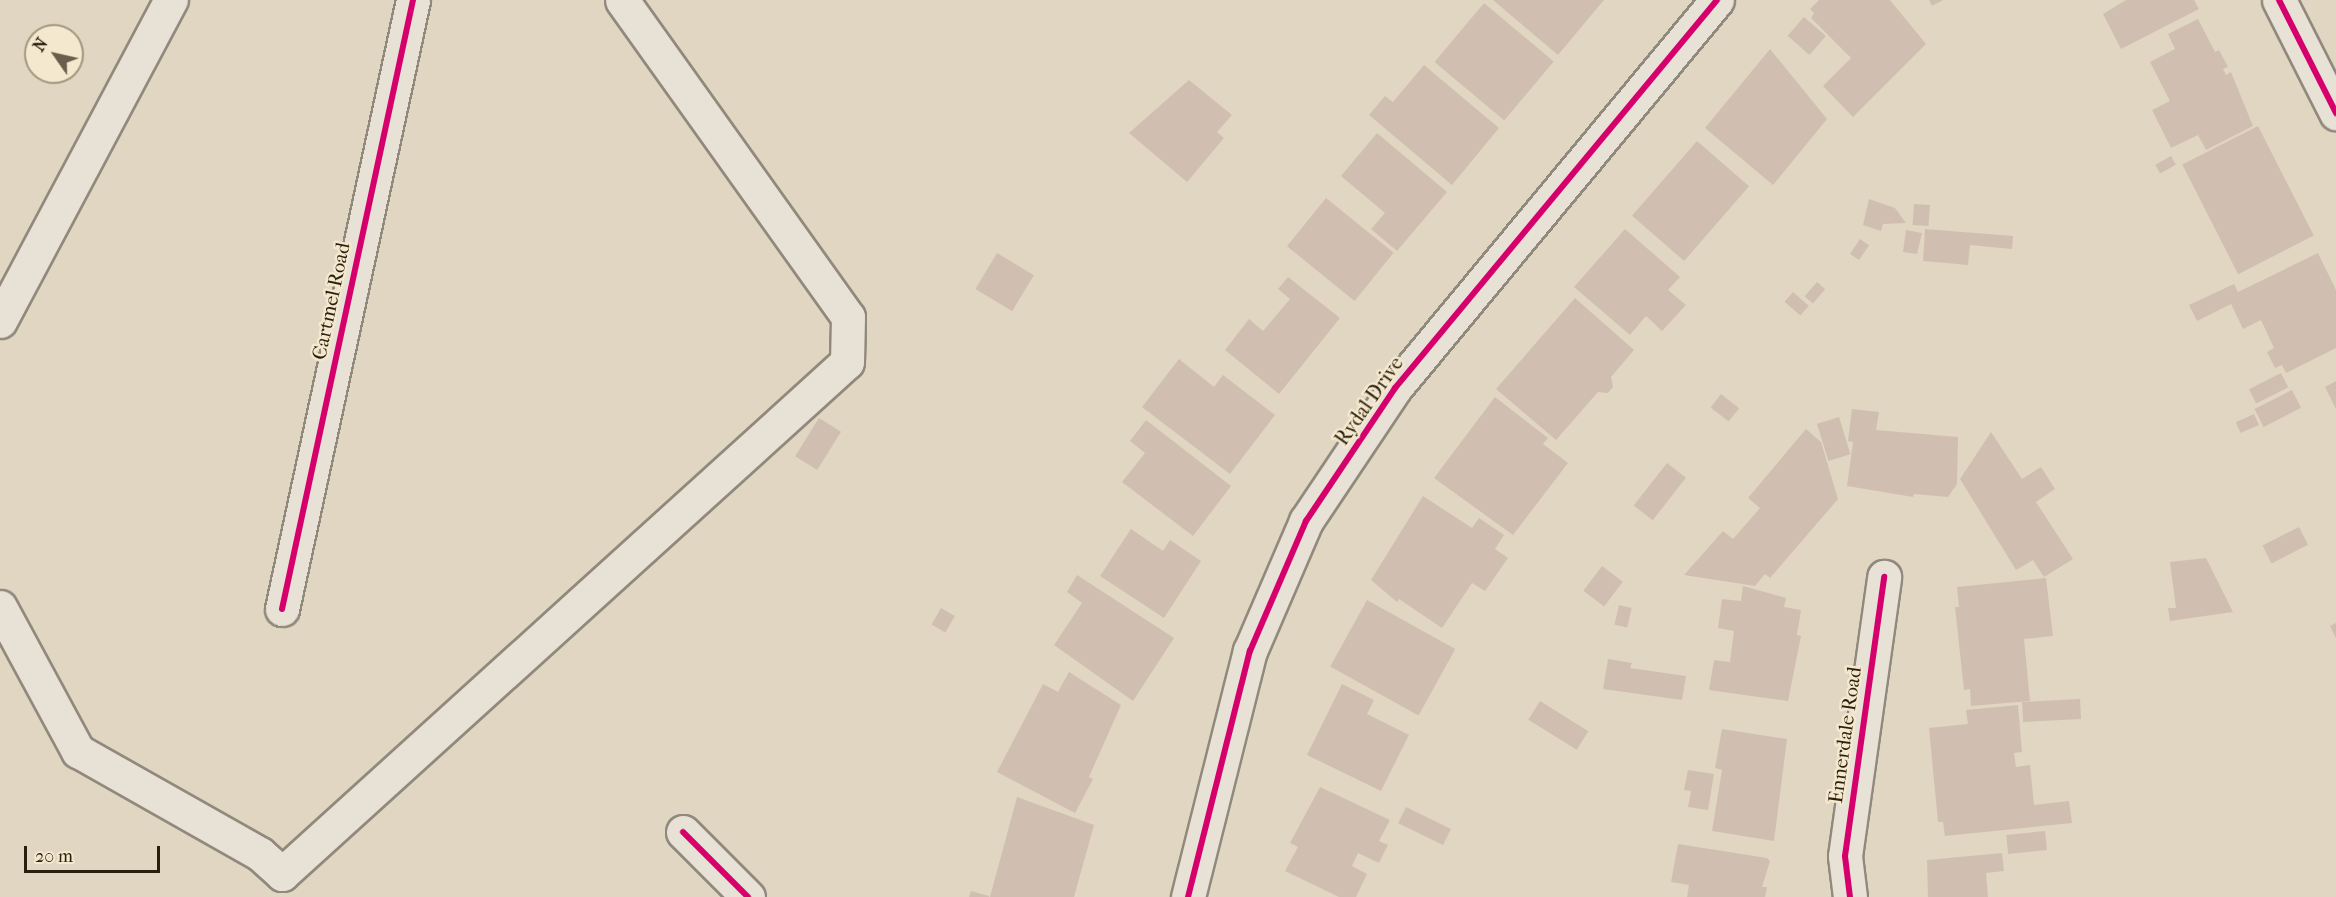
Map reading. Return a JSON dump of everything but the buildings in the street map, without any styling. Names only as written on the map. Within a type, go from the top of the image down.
[{"type":"street","points":[[0,321],[171,0]]},
{"type":"street","name":"Cartmel Road","points":[[282,609],[413,0]]},
{"type":"street","points":[[0,608],[78,751],[260,854],[282,874],[847,362],[848,317],[622,0]]},
{"type":"street","name":"Rydal Drive","points":[[1188,897],[1250,651],[1306,521],[1395,388],[1717,0]]},
{"type":"street","points":[[2279,0],[2336,113]]},
{"type":"street","name":"Ennerdale Road","points":[[1850,897],[1845,856],[1884,577]]},
{"type":"street","points":[[683,832],[748,897]]},
{"type":"cycle path","points":[[282,609],[413,0]]},
{"type":"cycle path","points":[[1188,897],[1250,651],[1306,521],[1395,388],[1717,0]]},
{"type":"cycle path","points":[[2279,0],[2336,113]]},
{"type":"cycle path","points":[[1850,897],[1845,856],[1884,577]]},
{"type":"cycle path","points":[[683,832],[748,897]]}]
